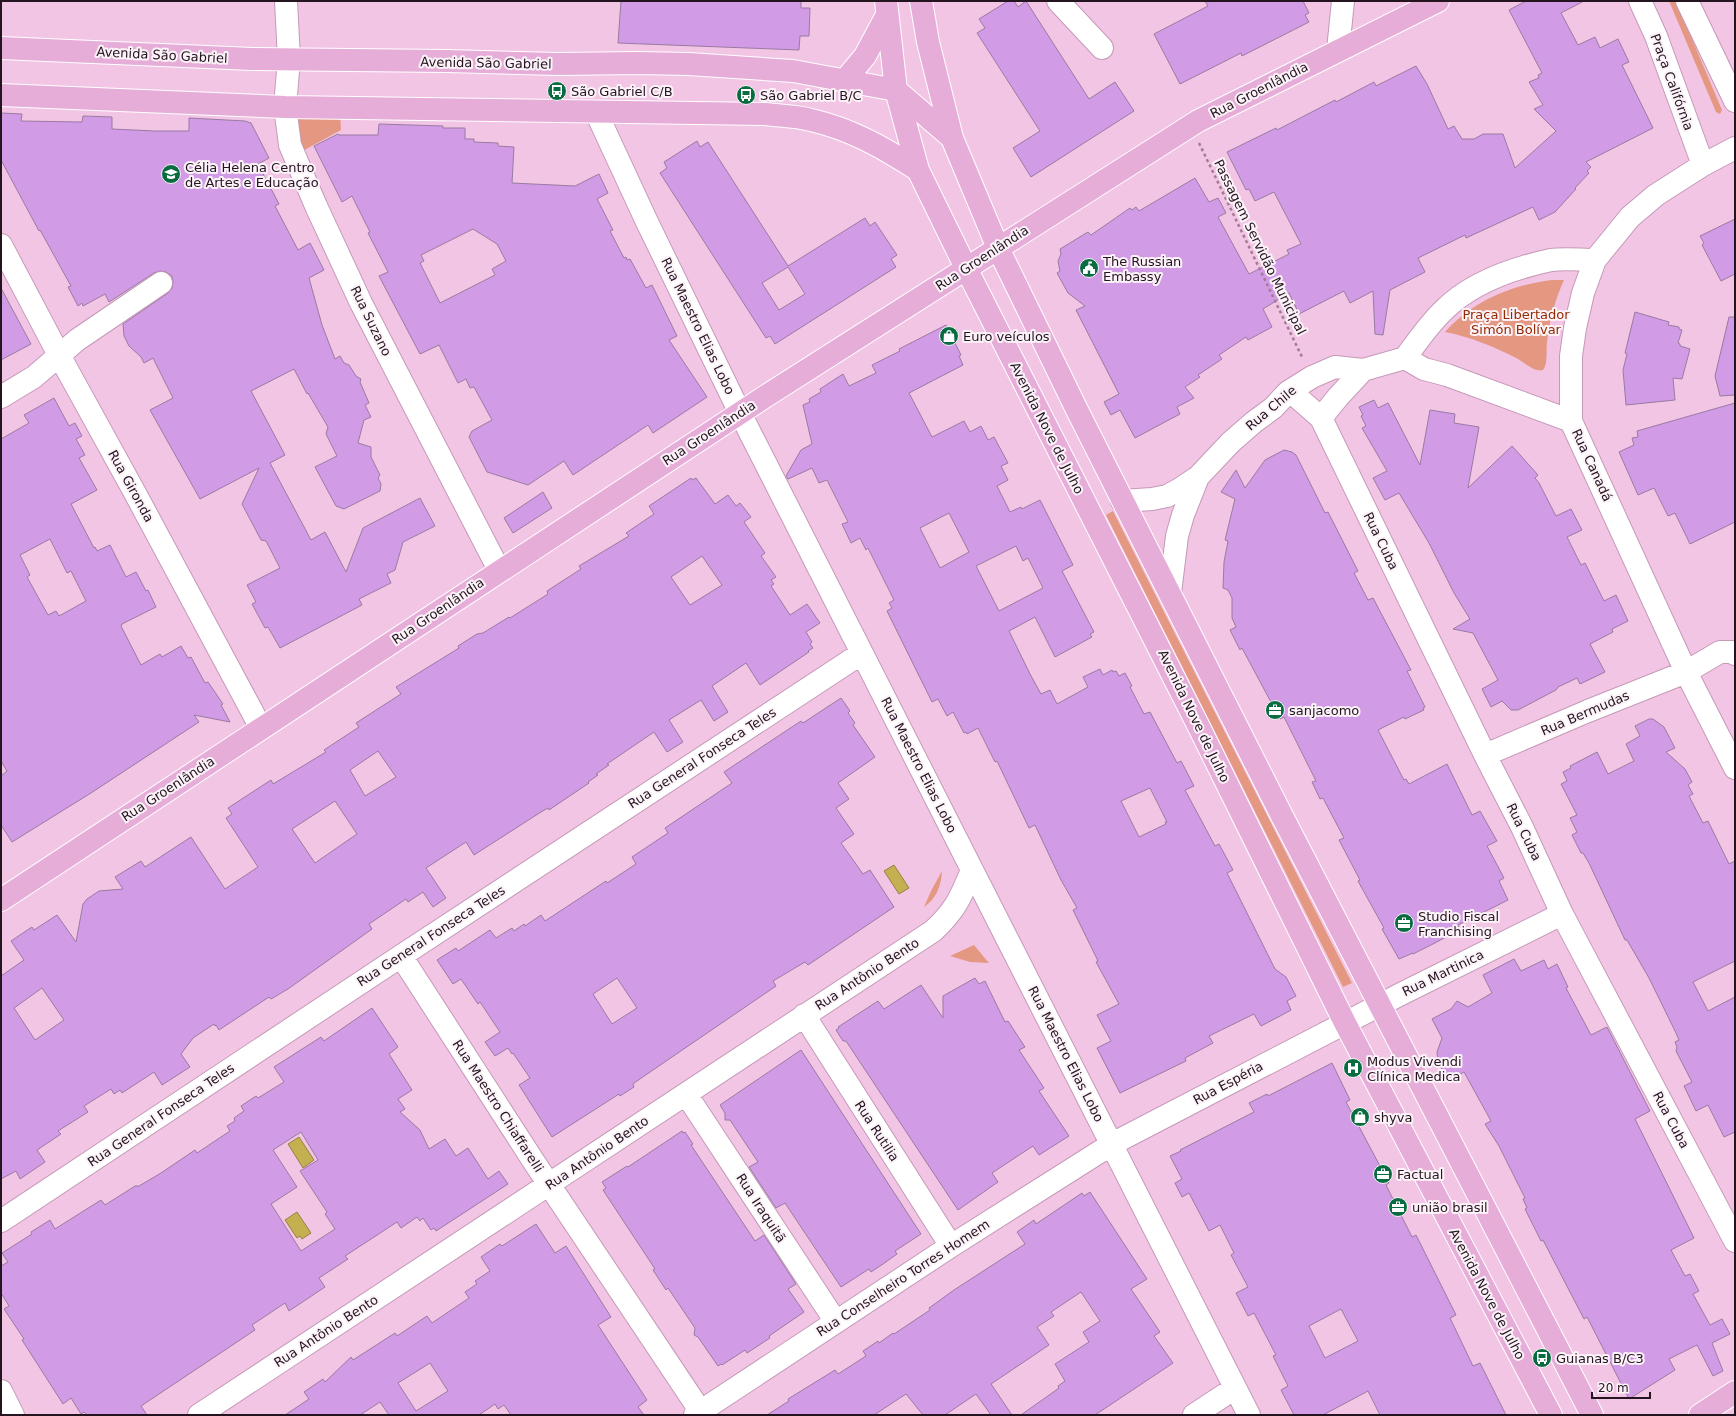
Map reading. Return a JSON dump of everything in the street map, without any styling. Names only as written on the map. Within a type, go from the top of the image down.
[{"type":"main road","name":"Rua Groenlândia","points":[[3,893],[261,728],[499,570],[740,413],[1190,126],[1338,50],[1438,1]]},
{"type":"main road","points":[[925,2],[928,42],[952,138],[998,248],[1122,501],[1282,816],[1592,1415]]},
{"type":"main road","points":[[845,80],[865,56],[886,8]]},
{"type":"main road","name":"Avenida Nove de Julho","points":[[886,8],[896,90],[918,170],[966,268],[1199,727],[1345,1023],[1551,1415]]},
{"type":"main road","name":"Avenida São Gabriel","points":[[1,48],[252,59],[558,64],[689,64],[793,72],[896,90],[952,138]]},
{"type":"main road","points":[[1,95],[284,107],[765,114],[810,119],[848,131],[867,139],[918,170]]},
{"type":"main road","points":[[1700,1415],[1735,1392]]},
{"type":"street","name":"Rua Suzano","points":[[286,1],[289,59],[284,107],[290,146],[316,206],[362,303],[499,570]]},
{"type":"street","points":[[1058,1],[1102,48]]},
{"type":"street","name":"Praça Califórnia","points":[[1640,1],[1656,36],[1703,164]]},
{"type":"street","points":[[1687,1],[1735,101]]},
{"type":"street","points":[[1338,50],[1344,2]]},
{"type":"street","name":"Rua Maestro Elias Lobo","points":[[596,112],[647,222],[740,413],[1249,1415]]},
{"type":"street","name":"Rua Canadá","points":[[1735,148],[1703,164],[1656,194],[1630,217],[1594,260],[1583,293],[1570,356],[1571,421],[1686,672],[1735,768]]},
{"type":"street","name":"Rua Gironda","points":[[1,245],[58,355],[139,500],[261,728]]},
{"type":"street","points":[[1571,421],[1447,375],[1424,369],[1404,358],[1444,310],[1466,294],[1488,281],[1514,271],[1553,260],[1594,260]]},
{"type":"street","points":[[1,396],[34,377],[58,355],[78,340],[161,283]]},
{"type":"street","name":"Rua Chile","points":[[1122,501],[1152,499],[1167,496],[1180,489],[1198,477],[1231,442],[1273,408],[1288,392],[1312,377],[1335,368],[1363,370],[1404,358]]},
{"type":"street","points":[[1321,418],[1363,370]]},
{"type":"street","name":"Rua Cuba","points":[[1288,392],[1297,397],[1321,418],[1485,755],[1522,827],[1562,914],[1735,1241]]},
{"type":"street","name":"Rua Chile","points":[[1170,593],[1177,536],[1183,515],[1198,477]]},
{"type":"street","name":"Rua Bermudas","points":[[1485,755],[1588,711],[1686,672],[1720,652],[1733,652],[1735,654]]},
{"type":"street","name":"Rua General Fonseca Teles","points":[[1,1221],[862,653]]},
{"type":"street","name":"Rua Antônio Bento","points":[[199,1415],[549,1185],[938,926],[948,918],[958,903],[972,870]]},
{"type":"street","name":"Rua Martinica","points":[[1345,1023],[1380,1004],[1562,914]]},
{"type":"street","name":"Rua Maestro Chiaffarelli","points":[[401,956],[549,1185],[700,1414]]},
{"type":"street","name":"Rua Rutilia","points":[[804,1015],[951,1246]]},
{"type":"street","name":"Rua Espéria","points":[[1112,1144],[1345,1023]]},
{"type":"street","name":"Rua Iraquitã","points":[[686,1094],[836,1322]]},
{"type":"street","name":"Rua Conselheiro Torres Homem","points":[[700,1414],[951,1246],[1112,1144]]},
{"type":"street","points":[[1194,1415],[1235,1388]]},
{"type":"street","points":[[1,1391],[13,1415]]},
{"type":"path","name":"Passagem Servidão Municipal","points":[[1190,126],[1312,377]]},
{"type":"green space","points":[[1669,1],[1676,1],[1722,110],[1720,114],[1716,112]]},
{"type":"green space","points":[[290,110],[340,111],[341,130],[299,153]]},
{"type":"green space","name":"Praça Libertador Simón Bolívar","points":[[1552,280],[1564,280],[1551,319],[1546,361],[1543,370],[1536,370],[1501,350],[1483,343],[1445,332],[1456,321],[1480,303],[1494,296],[1522,286]]},
{"type":"green space","points":[[1113,511],[1352,983],[1343,987],[1106,515]]},
{"type":"green space","points":[[942,871],[938,891],[932,900],[924,907],[931,891]]},
{"type":"green space","points":[[974,945],[989,963],[970,962],[950,956]]},
{"type":"shaded area","points":[[894,865],[909,888],[899,894],[884,871]]},
{"type":"shaded area","points":[[299,1137],[314,1160],[303,1168],[288,1144]]},
{"type":"shaded area","points":[[297,1212],[311,1233],[302,1239],[300,1236],[297,1238],[285,1220]]},
{"type":"building","points":[[621,1],[801,1],[801,8],[810,8],[809,36],[800,36],[799,50],[618,43]]},
{"type":"building","points":[[1008,1],[1014,1],[1018,7],[1026,1],[1089,99],[1115,82],[1134,111],[1031,177],[1013,148],[1040,131],[977,33],[985,28],[979,19]]},
{"type":"building","points":[[1205,1],[1303,1],[1309,13],[1305,15],[1309,22],[1242,56],[1241,53],[1180,84],[1154,34],[1208,6]]},
{"type":"building","points":[[1526,1],[1584,1],[1561,13],[1578,45],[1595,37],[1600,48],[1618,39],[1629,62],[1622,65],[1653,128],[1586,162],[1591,167],[1587,171],[1589,173],[1555,212],[1539,220],[1533,207],[1466,238],[1465,235],[1418,258],[1425,272],[1390,290],[1383,335],[1375,334],[1373,291],[1350,303],[1344,291],[1299,314],[1289,293],[1263,309],[1272,327],[1248,340],[1246,337],[1219,355],[1222,359],[1198,375],[1200,377],[1185,387],[1194,398],[1177,407],[1180,414],[1135,438],[1120,410],[1111,415],[1104,402],[1119,394],[1076,310],[1085,306],[1068,293],[1057,273],[1060,271],[1058,261],[1061,254],[1060,249],[1088,232],[1091,235],[1130,208],[1132,210],[1136,207],[1139,211],[1195,178],[1209,202],[1218,198],[1226,213],[1218,217],[1249,274],[1289,254],[1287,250],[1301,244],[1274,192],[1255,201],[1249,189],[1246,190],[1227,152],[1276,128],[1277,130],[1335,100],[1336,102],[1374,82],[1376,86],[1416,66],[1427,84],[1448,129],[1454,126],[1462,139],[1474,139],[1483,134],[1503,134],[1515,168],[1556,131],[1534,109],[1543,105],[1529,82],[1539,78],[1538,75],[1542,73],[1509,10]]},
{"type":"building","points":[[1,113],[22,114],[21,121],[82,122],[83,116],[112,117],[112,129],[155,131],[189,131],[189,118],[245,121],[251,123],[269,158],[258,164],[279,204],[275,206],[298,250],[310,243],[324,270],[309,278],[322,325],[335,359],[340,356],[344,363],[349,365],[356,376],[361,379],[360,382],[369,403],[365,405],[371,417],[364,420],[358,443],[371,447],[371,457],[380,475],[378,478],[381,484],[380,491],[344,509],[336,506],[315,467],[337,456],[326,434],[328,427],[308,393],[307,394],[294,369],[251,391],[285,455],[270,463],[311,540],[325,532],[346,572],[363,528],[420,498],[435,526],[403,542],[395,570],[387,574],[391,583],[359,599],[362,605],[280,648],[268,627],[265,628],[252,604],[256,602],[247,585],[280,568],[266,541],[261,540],[242,504],[259,468],[200,499],[150,410],[173,398],[153,358],[144,363],[141,357],[129,346],[124,336],[123,324],[168,293],[172,288],[172,276],[166,272],[160,271],[154,273],[109,302],[105,294],[83,306],[82,303],[78,306],[68,287],[71,286],[40,230],[39,231],[1,160]]},
{"type":"building","points":[[379,124],[465,128],[465,139],[474,139],[474,142],[498,143],[498,146],[514,147],[512,183],[575,186],[599,174],[608,193],[597,199],[613,230],[610,231],[624,258],[626,257],[627,260],[630,259],[646,288],[652,285],[677,336],[669,340],[707,397],[653,433],[648,425],[573,475],[564,461],[528,485],[487,472],[469,437],[472,431],[492,420],[474,387],[470,388],[466,379],[458,383],[439,345],[420,354],[379,276],[388,272],[368,233],[370,232],[352,196],[342,202],[314,146],[338,134],[378,135]],"holes":[[[473,229],[497,244],[506,261],[492,269],[495,275],[440,303],[420,263],[424,261],[421,255]]]},
{"type":"building","points":[[697,141],[700,147],[708,142],[788,266],[865,218],[870,226],[875,222],[897,255],[891,259],[896,267],[775,344],[770,336],[766,338],[660,173],[667,168],[664,162]],"holes":[[[788,267],[805,294],[779,310],[762,283]]]},
{"type":"building","points":[[1735,219],[1735,274],[1721,281],[1702,245],[1704,243],[1700,236]]},
{"type":"building","points":[[1,288],[31,344],[1,360]]},
{"type":"building","points":[[1635,312],[1669,322],[1668,325],[1679,327],[1679,329],[1682,330],[1678,343],[1680,346],[1690,349],[1682,379],[1673,378],[1675,400],[1626,405],[1623,370],[1627,354],[1625,353]]},
{"type":"building","points":[[1729,317],[1735,317],[1735,395],[1720,396],[1715,376]]},
{"type":"building","points":[[946,325],[961,355],[959,356],[963,365],[909,393],[932,437],[964,421],[970,432],[981,426],[988,440],[994,437],[1008,463],[1001,466],[1008,480],[997,486],[1010,512],[1021,507],[1022,509],[1040,500],[1073,565],[1062,571],[1094,632],[1090,634],[1092,637],[1055,657],[1035,617],[1009,631],[1041,694],[1050,690],[1057,704],[1088,687],[1083,677],[1100,669],[1103,675],[1112,670],[1113,672],[1116,671],[1119,676],[1125,673],[1132,686],[1130,687],[1144,714],[1150,712],[1177,763],[1181,761],[1194,786],[1185,790],[1215,846],[1219,844],[1233,870],[1227,873],[1275,969],[1286,977],[1296,996],[1287,1001],[1291,1010],[1282,1015],[1261,1026],[1254,1014],[1209,1036],[1213,1043],[1185,1058],[1186,1061],[1120,1093],[1097,1048],[1111,1041],[1097,1015],[1119,1004],[1096,962],[1098,961],[1073,910],[1077,908],[1061,880],[1035,825],[1029,828],[997,761],[995,762],[978,728],[967,734],[966,732],[964,733],[953,712],[947,716],[938,699],[932,702],[887,611],[892,608],[889,603],[894,600],[868,548],[866,550],[860,538],[851,543],[842,524],[848,522],[827,480],[819,483],[812,468],[788,479],[786,476],[801,450],[812,444],[803,405],[810,402],[809,399],[821,392],[820,389],[843,374],[849,386],[876,373],[872,365],[900,351],[899,349]],"holes":[[[949,513],[969,552],[940,568],[920,528]],[[1016,546],[1023,561],[1028,558],[1043,588],[999,611],[976,566]],[[1150,788],[1167,822],[1165,822],[1166,824],[1139,837],[1121,801]]]},
{"type":"building","points":[[54,398],[69,426],[75,423],[82,436],[76,439],[85,455],[79,458],[97,490],[71,504],[94,548],[95,547],[97,551],[110,545],[126,577],[136,572],[146,591],[148,590],[156,607],[122,624],[121,626],[141,665],[160,654],[162,657],[181,646],[188,658],[191,657],[205,683],[208,682],[223,704],[221,705],[230,722],[194,715],[199,722],[91,793],[12,842],[1,825],[1,776],[7,771],[1,761],[1,439],[29,423],[24,415]],"holes":[[[50,539],[67,573],[71,571],[86,601],[59,616],[56,611],[48,615],[27,577],[30,575],[20,555]]]},
{"type":"building","points":[[1374,400],[1378,408],[1388,403],[1420,465],[1430,410],[1455,414],[1454,423],[1479,427],[1468,488],[1512,446],[1538,475],[1535,478],[1556,516],[1571,509],[1582,530],[1567,537],[1581,565],[1585,563],[1604,601],[1616,595],[1628,621],[1612,629],[1613,632],[1590,644],[1605,672],[1580,684],[1577,678],[1518,710],[1511,710],[1502,701],[1491,707],[1482,689],[1498,680],[1473,633],[1453,629],[1470,619],[1454,593],[1429,543],[1399,493],[1385,500],[1373,478],[1387,471],[1362,428],[1366,426],[1361,416],[1363,415],[1359,407]]},
{"type":"building","points":[[1735,403],[1735,522],[1690,544],[1675,513],[1668,516],[1654,488],[1638,495],[1619,452],[1634,445],[1632,438],[1638,437],[1637,431]]},
{"type":"building","points":[[1284,450],[1292,452],[1296,455],[1325,513],[1328,512],[1358,571],[1354,573],[1368,600],[1373,598],[1411,670],[1407,671],[1425,707],[1423,708],[1424,710],[1405,719],[1404,717],[1378,730],[1404,780],[1406,779],[1409,784],[1447,764],[1472,815],[1480,811],[1497,841],[1487,846],[1504,878],[1499,881],[1508,900],[1458,925],[1459,927],[1444,934],[1446,937],[1413,954],[1399,959],[1358,881],[1360,880],[1339,840],[1344,838],[1323,798],[1320,799],[1312,782],[1316,781],[1284,717],[1280,719],[1242,648],[1240,650],[1230,630],[1236,627],[1232,618],[1232,598],[1228,590],[1223,588],[1224,562],[1228,541],[1225,540],[1235,499],[1221,492],[1236,470],[1245,488],[1265,460]]},
{"type":"building","points":[[691,478],[692,480],[696,478],[715,504],[728,495],[736,506],[740,503],[751,517],[744,522],[765,553],[761,556],[776,577],[771,580],[774,584],[771,586],[790,615],[807,604],[820,623],[806,632],[812,642],[810,644],[813,648],[760,685],[746,663],[712,686],[728,712],[714,721],[701,700],[669,720],[683,742],[667,752],[654,732],[607,764],[609,765],[596,774],[598,775],[588,782],[589,783],[549,810],[548,808],[541,812],[474,855],[466,842],[426,868],[446,898],[433,907],[423,892],[408,902],[406,899],[369,924],[372,929],[288,989],[271,999],[269,997],[219,1030],[214,1024],[193,1038],[181,1054],[190,1067],[162,1085],[154,1072],[122,1093],[120,1090],[114,1094],[111,1089],[84,1106],[88,1112],[58,1131],[61,1134],[37,1150],[45,1162],[20,1179],[16,1171],[1,1179],[1,976],[24,960],[11,941],[32,927],[34,930],[57,915],[76,942],[83,904],[87,899],[99,891],[123,889],[115,877],[141,861],[145,867],[191,837],[225,889],[258,867],[226,818],[232,814],[228,808],[271,780],[273,784],[326,752],[324,750],[359,727],[356,723],[401,694],[396,687],[459,648],[458,646],[477,634],[483,633],[509,617],[510,618],[548,594],[547,591],[581,569],[579,566],[629,536],[626,533],[654,514],[649,506]],"holes":[[[702,556],[722,585],[690,605],[671,577]],[[378,751],[396,777],[365,796],[350,770]],[[335,801],[357,834],[315,863],[292,829]],[[42,988],[64,1020],[35,1040],[14,1008]]]},
{"type":"building","points":[[543,492],[552,508],[513,533],[504,518]]},
{"type":"building","points":[[841,698],[850,711],[848,713],[855,723],[853,725],[875,757],[838,783],[849,799],[836,808],[854,834],[841,843],[863,874],[870,870],[894,907],[808,965],[805,962],[773,981],[776,986],[634,1083],[634,1087],[620,1096],[619,1094],[552,1137],[519,1085],[530,1078],[508,1048],[495,1056],[485,1042],[500,1032],[480,1002],[478,1004],[461,979],[453,984],[437,960],[456,948],[458,951],[490,930],[496,938],[512,928],[514,931],[524,924],[525,926],[541,915],[545,921],[606,881],[607,883],[636,864],[632,857],[668,833],[665,828],[732,783],[724,772],[801,721],[803,723]],"holes":[[[617,978],[637,1008],[612,1024],[593,994]]]},
{"type":"building","points":[[1649,719],[1653,719],[1664,727],[1675,748],[1666,752],[1685,769],[1692,782],[1688,785],[1693,794],[1689,796],[1703,823],[1708,821],[1729,864],[1735,861],[1735,961],[1693,982],[1708,1011],[1735,997],[1735,1132],[1724,1137],[1708,1105],[1696,1111],[1684,1086],[1692,1082],[1676,1051],[1677,1047],[1675,1042],[1679,1040],[1649,978],[1627,940],[1625,940],[1589,863],[1583,853],[1581,853],[1572,835],[1577,832],[1570,818],[1577,815],[1561,784],[1567,781],[1563,772],[1571,768],[1570,766],[1597,752],[1608,774],[1634,761],[1626,744],[1640,736],[1635,726]]},
{"type":"building","points":[[1514,959],[1521,971],[1544,960],[1548,969],[1557,964],[1568,987],[1566,988],[1591,1035],[1607,1027],[1650,1111],[1635,1119],[1694,1238],[1671,1250],[1685,1276],[1690,1274],[1699,1291],[1693,1294],[1710,1325],[1722,1319],[1730,1334],[1712,1343],[1723,1371],[1713,1376],[1697,1345],[1669,1359],[1675,1370],[1629,1399],[1587,1317],[1584,1319],[1543,1240],[1541,1241],[1525,1209],[1527,1208],[1523,1199],[1525,1198],[1499,1146],[1485,1124],[1491,1121],[1464,1072],[1449,1081],[1438,1062],[1437,1052],[1442,1038],[1432,1019],[1451,1009],[1457,1001],[1468,1007],[1492,993],[1483,975]]},
{"type":"building","points":[[975,978],[979,984],[985,981],[1005,1022],[1008,1021],[1025,1047],[1019,1050],[1044,1088],[1039,1091],[1069,1136],[1039,1155],[1033,1146],[992,1173],[998,1182],[958,1210],[846,1041],[843,1041],[836,1030],[839,1028],[838,1027],[878,1001],[884,1009],[921,985],[943,1018],[943,996]]},
{"type":"building","points":[[372,1008],[398,1047],[389,1054],[412,1090],[398,1099],[405,1109],[400,1112],[420,1130],[429,1149],[445,1139],[456,1156],[468,1148],[488,1179],[499,1171],[508,1184],[436,1231],[434,1228],[431,1230],[423,1218],[420,1221],[417,1217],[401,1228],[397,1222],[345,1256],[348,1259],[319,1278],[325,1287],[289,1311],[285,1303],[252,1325],[255,1330],[141,1406],[147,1415],[87,1415],[84,1412],[81,1414],[71,1398],[63,1404],[4,1309],[9,1306],[1,1293],[1,1266],[8,1262],[2,1253],[32,1234],[31,1232],[50,1220],[55,1229],[101,1200],[105,1205],[135,1186],[139,1186],[161,1173],[195,1150],[197,1153],[230,1131],[227,1126],[235,1121],[234,1118],[244,1111],[241,1106],[256,1096],[258,1098],[284,1082],[274,1067],[321,1037],[324,1041]],"holes":[[[301,1132],[318,1160],[300,1171],[327,1212],[325,1214],[335,1229],[301,1251],[271,1204],[297,1187],[273,1150]]]},
{"type":"building","points":[[801,1050],[921,1234],[895,1251],[897,1254],[871,1272],[869,1269],[841,1287],[785,1203],[776,1208],[749,1167],[758,1162],[730,1120],[725,1120],[725,1113],[720,1105]]},
{"type":"building","points":[[1332,1063],[1350,1100],[1346,1102],[1389,1183],[1386,1185],[1412,1237],[1416,1235],[1456,1315],[1450,1318],[1473,1366],[1480,1363],[1506,1415],[1380,1415],[1368,1391],[1323,1415],[1294,1415],[1281,1390],[1288,1386],[1273,1356],[1276,1355],[1254,1313],[1248,1316],[1236,1293],[1248,1287],[1231,1255],[1234,1253],[1220,1225],[1209,1231],[1189,1193],[1182,1197],[1175,1183],[1182,1179],[1170,1156],[1254,1112],[1249,1103],[1267,1094],[1268,1096]],"holes":[[[1341,1309],[1358,1341],[1325,1358],[1309,1326]]]},
{"type":"building","points":[[682,1131],[683,1133],[685,1132],[693,1144],[691,1145],[755,1241],[764,1235],[796,1284],[788,1289],[804,1312],[769,1336],[770,1338],[747,1353],[745,1350],[718,1366],[698,1337],[694,1335],[695,1328],[668,1288],[666,1290],[653,1270],[655,1269],[603,1190],[606,1188],[602,1182],[627,1166],[628,1167]]},
{"type":"building","points":[[1090,1192],[1147,1279],[1131,1289],[1160,1332],[1154,1336],[1173,1363],[1095,1415],[1021,1415],[1059,1388],[1058,1386],[1065,1381],[1055,1364],[1089,1342],[1083,1332],[1100,1321],[1081,1292],[1051,1312],[1054,1316],[1037,1327],[1049,1345],[991,1384],[1012,1415],[991,1415],[976,1394],[945,1415],[923,1415],[906,1394],[874,1415],[767,1415],[789,1401],[788,1399],[835,1370],[838,1374],[866,1356],[863,1351],[878,1341],[879,1343],[893,1333],[894,1334],[930,1310],[929,1308],[954,1290],[1025,1244],[1017,1232],[1034,1220],[1036,1224],[1082,1193],[1084,1196]]},
{"type":"building","points":[[536,1224],[555,1253],[566,1246],[611,1317],[598,1325],[647,1400],[638,1407],[644,1415],[511,1415],[504,1405],[498,1409],[495,1404],[479,1415],[389,1415],[380,1402],[360,1415],[285,1415],[309,1399],[304,1392],[323,1379],[325,1382],[351,1357],[353,1360],[395,1333],[397,1336],[427,1316],[432,1323],[469,1298],[465,1292],[477,1284],[475,1281],[490,1271],[481,1257],[500,1244],[502,1246]],"holes":[[[430,1363],[448,1391],[416,1411],[398,1383]]]},
{"type":"place","name":"São Gabriel C/B","points":[[557,91]]},
{"type":"place","name":"São Gabriel B/C","points":[[746,95]]},
{"type":"place","name":"Célia Helena Centro de Artes e Educação","points":[[171,174]]},
{"type":"place","name":"The Russian Embassy","points":[[1089,268]]},
{"type":"place","name":"Euro veículos","points":[[949,336]]},
{"type":"place","name":"sanjacomo","points":[[1275,710]]},
{"type":"place","name":"Studio Fiscal Franchising","points":[[1404,923]]},
{"type":"place","name":"Modus Vivendi Clínica Medica","points":[[1353,1068]]},
{"type":"place","name":"shyva","points":[[1360,1117]]},
{"type":"place","name":"Factual","points":[[1383,1174]]},
{"type":"place","name":"união brasil","points":[[1398,1207]]},
{"type":"place","name":"Guianas B/C3","points":[[1542,1358]]}]
